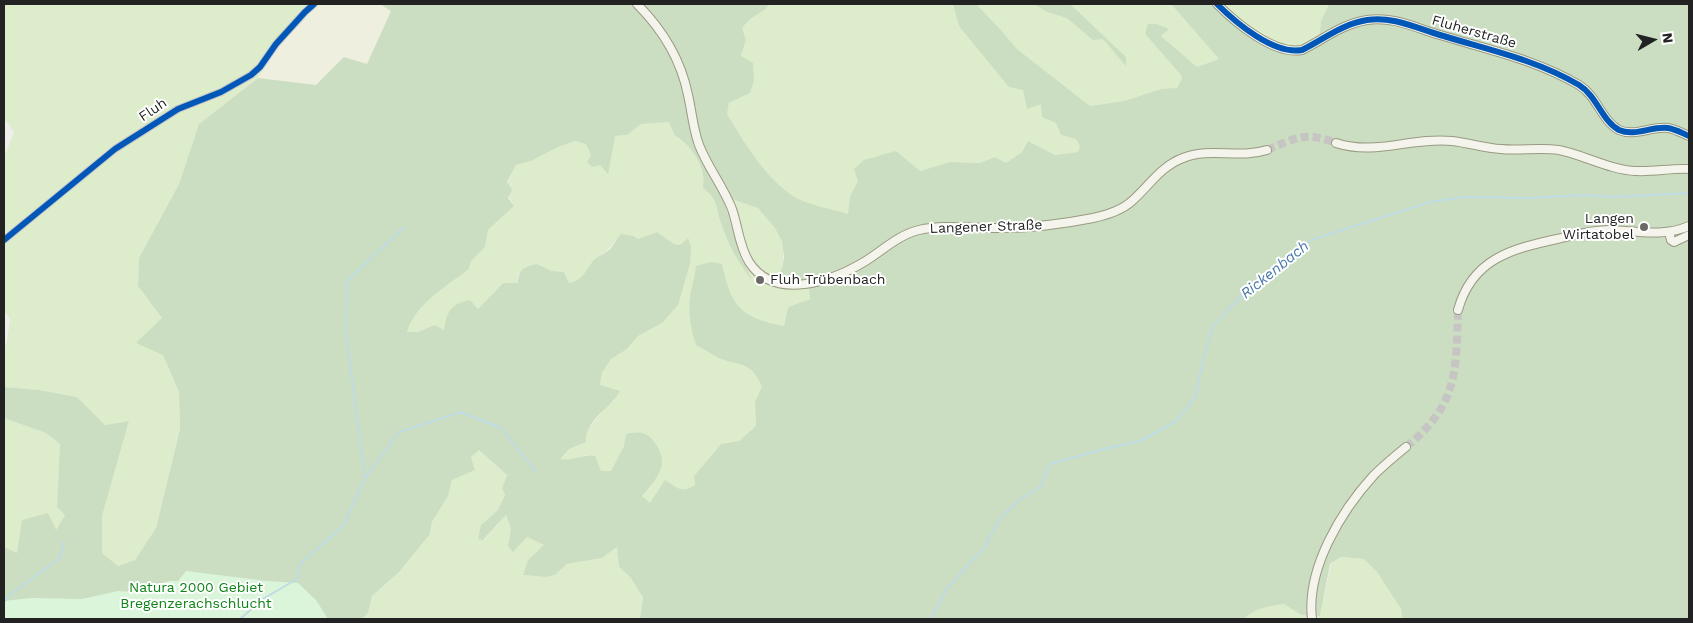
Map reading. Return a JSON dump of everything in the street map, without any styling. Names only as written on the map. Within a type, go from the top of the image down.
[{"type":"main road","name":"Langener Straße","points":[[637,4],[663,35],[679,64],[688,93],[698,143],[725,192],[733,212],[741,245],[748,260],[763,277],[776,283],[802,284],[824,280],[859,265],[904,235],[927,228],[1028,227],[1101,216],[1125,207],[1162,170],[1183,158],[1211,153],[1255,154],[1268,150]]},
{"type":"main road","name":"Fluherstraße","points":[[1217,4],[1228,15],[1254,34],[1279,48],[1294,51],[1302,50],[1350,24],[1383,19],[1397,21],[1526,60],[1549,70],[1581,86],[1590,94],[1611,124],[1624,132],[1632,133],[1667,128],[1689,136]]},
{"type":"main road","points":[[1336,143],[1362,149],[1430,140],[1453,141],[1496,149],[1556,150],[1581,155],[1618,168],[1636,171],[1689,169]]},
{"type":"main road","points":[[1458,310],[1462,297],[1475,274],[1485,265],[1505,254],[1544,242],[1608,230],[1656,233],[1669,232],[1689,226]]},
{"type":"main road","points":[[1669,232],[1671,240],[1674,242],[1689,235]]},
{"type":"main road","points":[[1312,619],[1311,608],[1315,580],[1324,550],[1336,527],[1359,492],[1406,447]]},
{"type":"street","name":"Fluh","points":[[4,240],[115,150],[178,108],[212,96],[251,75],[260,67],[276,44],[304,12],[314,4]]},
{"type":"green space","points":[[4,4],[318,4],[293,28],[272,54],[258,78],[199,124],[179,184],[139,258],[138,286],[162,318],[163,355],[179,392],[180,429],[156,528],[135,560],[118,566],[102,553],[102,516],[129,421],[105,425],[77,397],[39,390],[4,387],[4,349],[7,342],[10,319],[4,310],[4,157],[14,133],[4,120]]},
{"type":"green space","points":[[318,4],[380,4],[391,11],[367,64],[344,57],[316,85],[258,78],[272,54],[293,28]]},
{"type":"green space","points":[[380,4],[769,4],[766,9],[750,19],[742,28],[746,40],[741,56],[753,63],[754,80],[750,93],[729,103],[727,114],[755,157],[780,186],[803,201],[848,214],[850,196],[858,181],[854,169],[864,160],[896,151],[920,171],[950,162],[980,163],[995,157],[1006,163],[1022,152],[1028,141],[1055,155],[1078,152],[1080,146],[1076,139],[1061,135],[1056,123],[1042,117],[1041,104],[1027,109],[1023,90],[1009,87],[959,26],[953,4],[977,4],[1017,49],[1090,106],[1124,101],[1161,89],[1177,88],[1182,79],[1181,75],[1145,34],[1148,24],[1156,24],[1169,29],[1161,36],[1197,67],[1219,59],[1171,4],[1211,4],[1255,39],[1281,52],[1294,54],[1308,52],[1319,45],[1321,21],[1329,4],[1689,4],[1689,619],[1403,619],[1401,609],[1377,572],[1364,559],[1341,557],[1330,564],[1320,616],[1301,615],[1284,604],[1258,610],[1244,619],[640,619],[643,598],[631,578],[619,567],[617,547],[602,558],[567,564],[555,575],[546,577],[523,575],[528,560],[544,545],[527,537],[513,552],[508,546],[511,529],[506,515],[483,540],[478,539],[481,525],[498,510],[505,495],[502,488],[507,475],[479,450],[471,457],[475,470],[452,480],[448,496],[432,522],[430,534],[399,572],[372,596],[368,613],[362,619],[4,619],[4,547],[17,553],[22,520],[48,513],[56,530],[65,515],[57,507],[60,444],[46,433],[4,418],[4,387],[39,390],[77,397],[105,425],[129,421],[102,516],[102,553],[118,566],[135,560],[156,528],[180,429],[179,392],[163,355],[136,343],[162,318],[138,286],[139,258],[179,184],[199,124],[258,78],[316,85],[344,57],[367,64],[391,11]],"holes":[[[669,122],[675,136],[684,142],[697,158],[702,170],[703,188],[715,201],[731,248],[753,281],[741,258],[723,198],[729,198],[758,208],[775,228],[782,241],[784,257],[782,269],[778,277],[785,282],[808,280],[810,299],[788,307],[784,326],[769,323],[757,319],[740,308],[729,290],[722,264],[711,262],[696,266],[689,309],[696,345],[721,359],[745,366],[753,372],[762,386],[755,402],[756,426],[739,441],[721,444],[694,476],[695,485],[690,488],[680,489],[665,480],[650,503],[642,496],[657,476],[662,459],[657,446],[651,438],[643,433],[626,434],[624,446],[611,471],[601,471],[595,456],[560,459],[569,449],[586,442],[591,424],[620,391],[600,385],[602,373],[611,359],[627,349],[638,336],[662,323],[678,305],[690,263],[691,246],[688,238],[680,245],[674,244],[657,232],[638,239],[621,234],[612,247],[595,259],[582,276],[575,281],[569,283],[564,272],[552,271],[537,264],[528,266],[519,274],[518,283],[503,283],[478,309],[470,300],[454,307],[448,314],[444,330],[435,325],[417,332],[407,332],[417,312],[433,296],[469,269],[471,261],[485,247],[488,230],[514,206],[508,198],[512,190],[507,182],[516,165],[531,161],[575,141],[586,144],[591,155],[587,162],[593,167],[600,165],[608,174],[615,136],[627,135],[641,124]]]},
{"type":"green space","points":[[769,4],[953,4],[959,26],[1023,90],[1041,104],[1056,123],[1061,135],[1076,139],[1080,146],[1078,152],[1055,155],[1028,141],[1022,152],[1006,163],[995,157],[980,163],[950,162],[920,171],[858,181],[850,196],[849,214],[796,198],[771,177],[747,146],[727,114],[729,103],[750,93],[741,56],[746,40],[742,28],[750,19],[766,9]]},
{"type":"green space","points":[[977,4],[1171,4],[1219,59],[1197,67],[1161,36],[1168,29],[1145,34],[1181,75],[1182,79],[1177,89],[1161,89],[1124,101],[1090,106],[1017,49]]},
{"type":"green space","points":[[1034,4],[1070,4],[1126,57],[1126,66],[1103,39],[1093,40],[1067,18],[1047,12]]},
{"type":"green space","points":[[1211,4],[1329,4],[1321,21],[1320,45],[1308,52],[1294,54],[1281,52],[1255,39]]},
{"type":"green space","points":[[669,122],[675,136],[689,147],[697,158],[702,170],[703,188],[715,201],[728,240],[746,271],[751,277],[741,258],[722,198],[752,205],[766,216],[782,241],[782,269],[808,280],[810,299],[788,307],[784,326],[769,323],[757,319],[740,308],[729,290],[722,264],[696,266],[690,296],[721,359],[746,366],[762,386],[755,402],[756,427],[739,441],[721,444],[694,476],[695,485],[687,490],[681,490],[650,503],[642,496],[652,486],[624,446],[611,471],[601,471],[586,455],[571,460],[559,460],[569,449],[586,442],[587,430],[607,406],[615,400],[600,385],[602,373],[611,359],[627,349],[638,336],[662,323],[688,238],[680,245],[674,244],[657,232],[638,239],[616,239],[610,248],[592,263],[579,279],[569,283],[564,272],[552,271],[537,264],[525,267],[518,274],[518,283],[503,283],[478,309],[444,331],[435,325],[416,332],[407,332],[417,312],[433,296],[469,269],[471,261],[485,247],[488,230],[514,206],[507,190],[510,176],[516,165],[531,161],[575,141],[586,143],[591,155],[587,162],[615,136],[627,135],[640,124]]},
{"type":"green space","points":[[4,418],[46,433],[60,444],[57,507],[65,515],[56,530],[17,553],[4,547]]},
{"type":"green space","points":[[479,450],[507,475],[502,488],[505,495],[498,510],[481,525],[484,540],[506,515],[511,529],[508,546],[513,551],[527,537],[544,545],[528,560],[523,575],[546,577],[555,575],[567,564],[602,558],[617,547],[619,567],[631,578],[643,599],[640,619],[362,619],[368,613],[372,596],[399,572],[430,534],[432,522],[448,496],[452,480],[475,470],[471,457]]},
{"type":"green space","points":[[1341,557],[1364,559],[1377,572],[1401,609],[1403,619],[1244,619],[1258,610],[1284,604],[1301,615],[1320,616],[1331,564]]},
{"type":"green space","name":"Natura 2000 Gebiet Bregenzerachschlucht","points":[[186,571],[298,583],[316,600],[328,619],[4,619],[4,601],[31,598],[82,599],[118,591],[135,592],[169,581],[178,581]]},
{"type":"waterway","name":"Rickenbach","points":[[931,619],[947,588],[984,548],[1000,518],[1018,501],[1041,486],[1050,464],[1140,441],[1175,422],[1195,398],[1213,326],[1249,288],[1311,240],[1430,202],[1465,197],[1528,198],[1584,195],[1614,197],[1689,193]]},
{"type":"waterway","points":[[365,478],[346,334],[347,281],[403,228]]},
{"type":"waterway","points":[[240,619],[263,599],[297,579],[300,564],[343,526],[365,478],[399,432],[461,412],[501,428],[536,472]]},
{"type":"waterway","points":[[4,602],[11,594],[60,558],[64,542]]},
{"type":"tunnel","points":[[1267,150],[1293,139],[1308,137],[1316,137],[1336,143]]},
{"type":"tunnel","points":[[1406,447],[1423,432],[1436,417],[1445,402],[1454,370],[1458,310]]},
{"type":"cycle path","points":[[4,240],[115,149],[178,109],[221,92],[251,75],[260,67],[276,44],[314,4]]},
{"type":"cycle path","points":[[1217,4],[1234,20],[1256,36],[1280,48],[1291,50],[1302,50],[1341,28],[1358,22],[1377,19],[1404,23],[1511,56],[1562,76],[1585,90],[1608,121],[1619,130],[1637,132],[1655,128],[1668,128],[1689,136]]},
{"type":"place","name":"Langen Wirtatobel","points":[[1644,227]]},
{"type":"place","name":"Fluh Trübenbach","points":[[760,280]]}]
